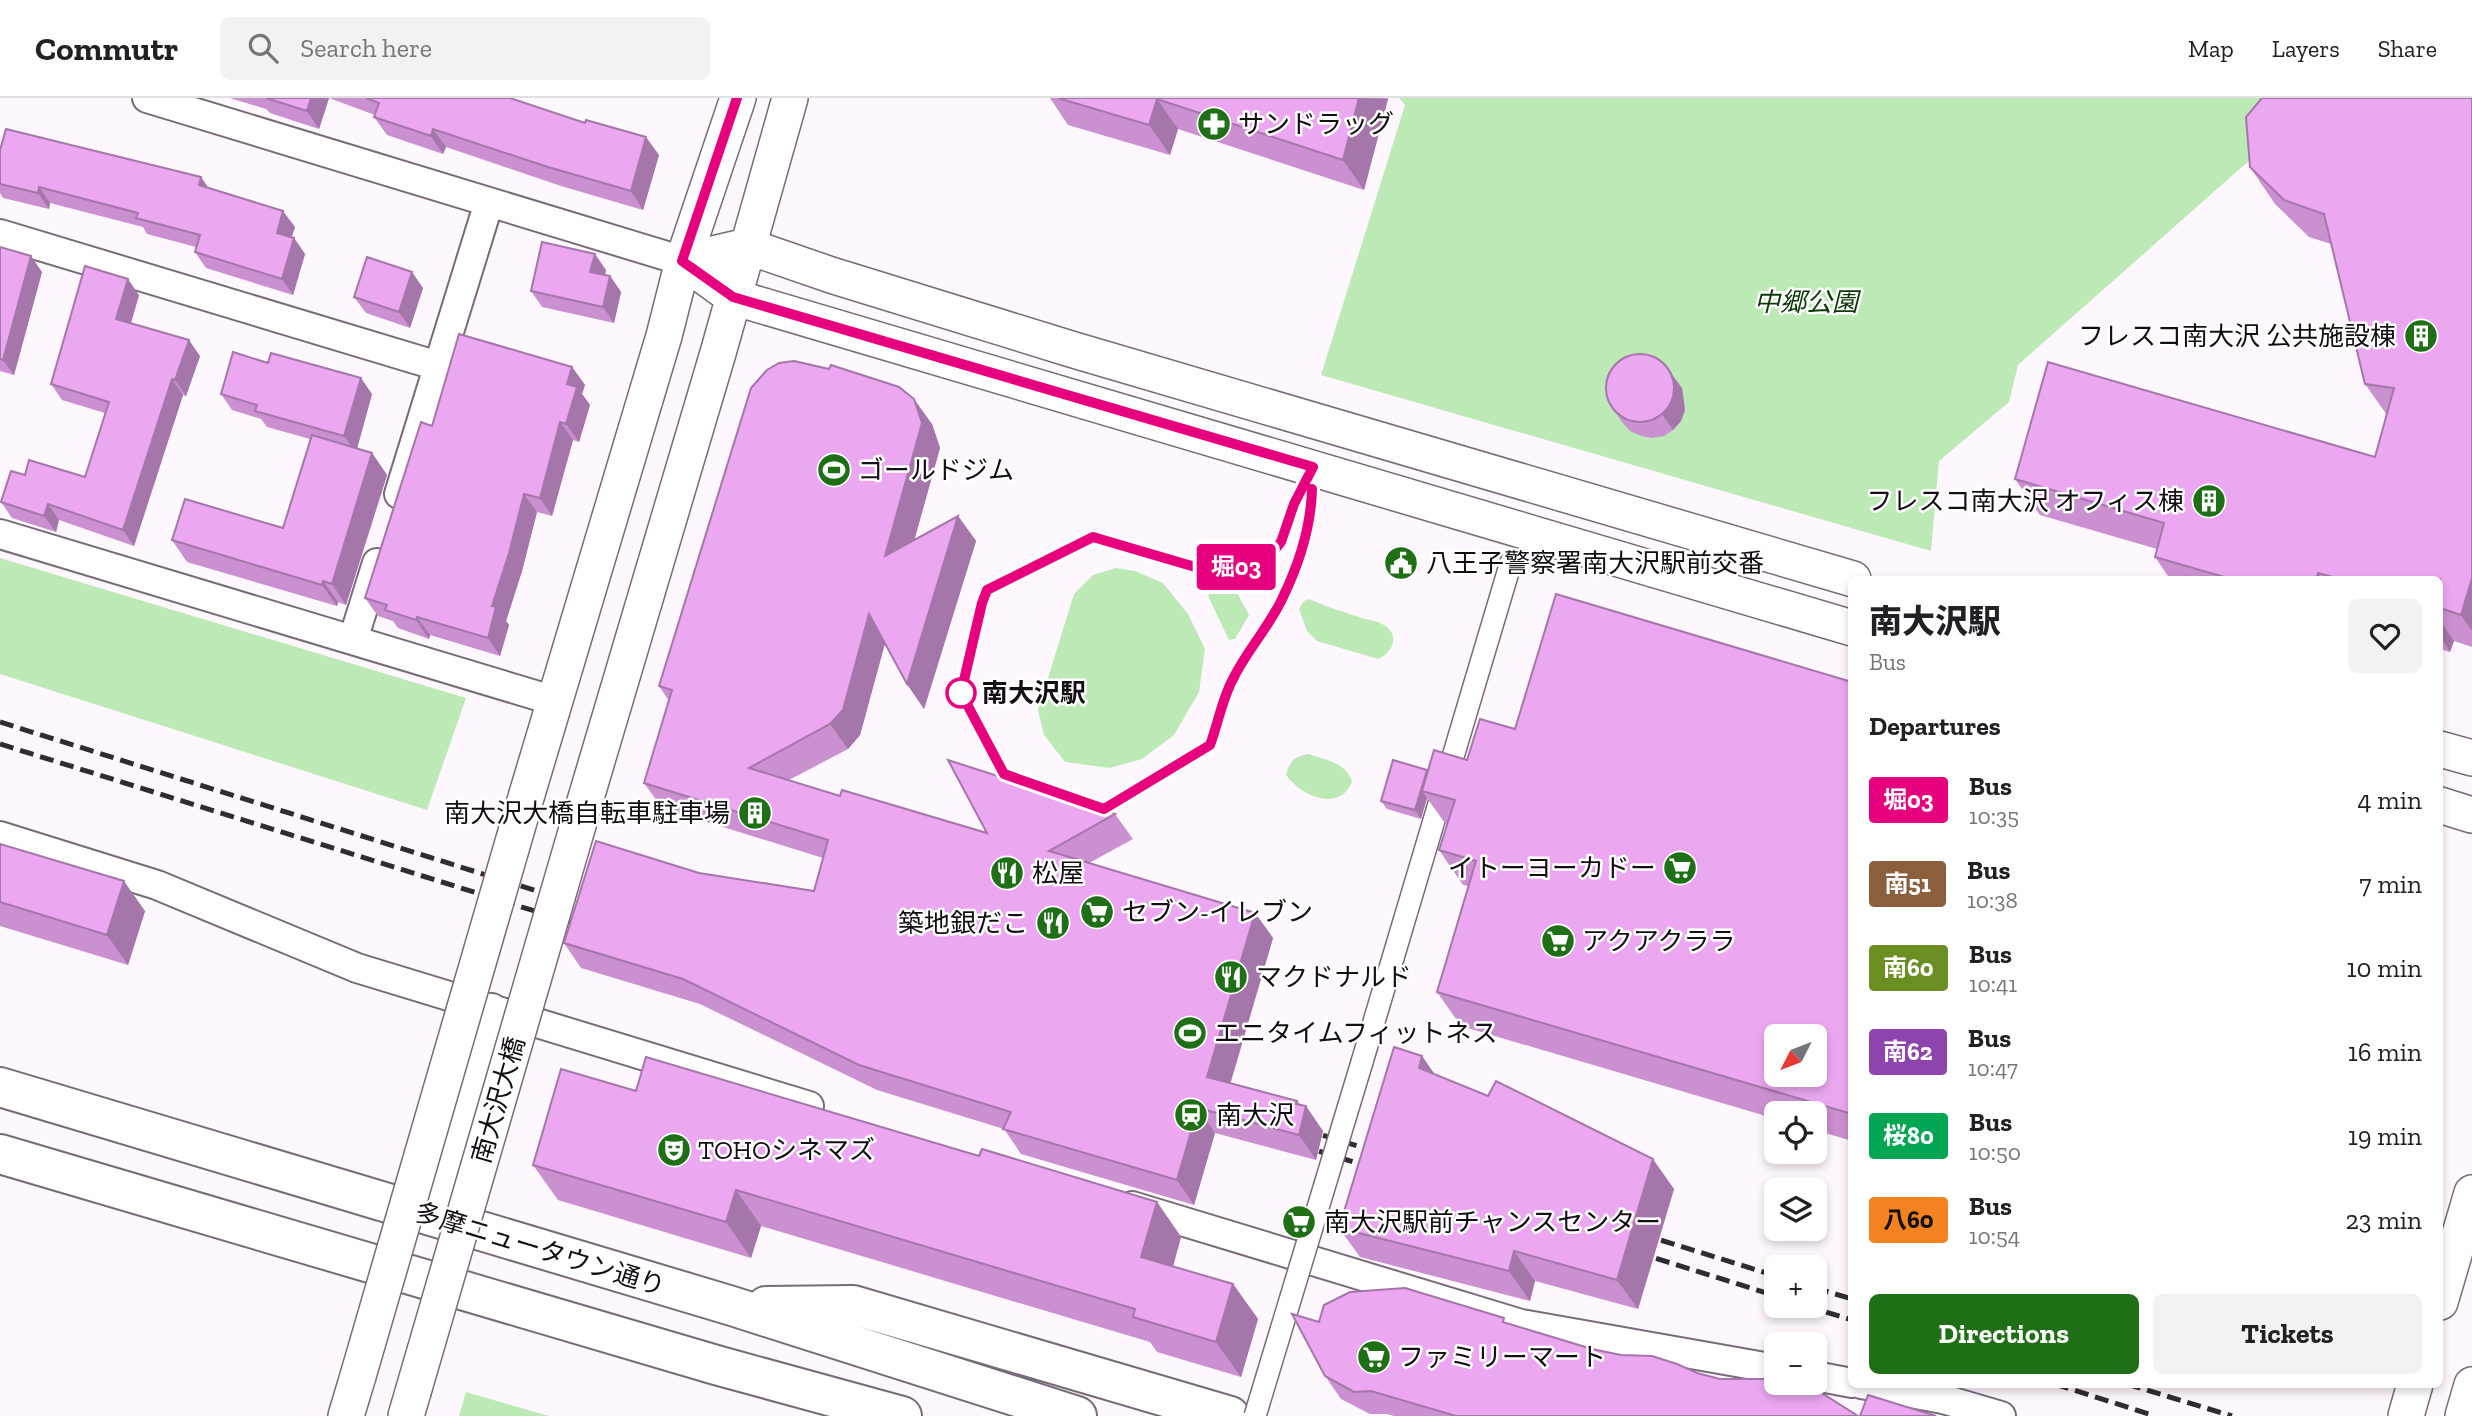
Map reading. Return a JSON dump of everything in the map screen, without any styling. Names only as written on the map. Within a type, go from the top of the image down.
[{"type":"main road","name":"多摩ニュータウン通り","points":[[0,1087],[732,1306],[1077,1416]]},
{"type":"main road","points":[[0,1154],[716,1365],[902,1416]]},
{"type":"main road","points":[[732,1306],[853,1305],[1230,1416]]},
{"type":"main road","points":[[716,1365],[806,1416]]},
{"type":"street","points":[[147,98],[682,261],[733,297],[1848,627]]},
{"type":"street","points":[[346,1416],[664,336],[682,261],[737,98]]},
{"type":"street","name":"南大沢大橋","points":[[409,1404],[790,98]]},
{"type":"street","points":[[354,640],[489,202]]},
{"type":"street","points":[[0,234],[438,366]]},
{"type":"street","points":[[682,261],[747,246],[831,275],[1074,350],[1848,578]]},
{"type":"street","points":[[0,534],[555,701]]},
{"type":"street","points":[[1255,1416],[1511,562]]},
{"type":"street","points":[[2443,750],[2472,758]]},
{"type":"street","points":[[2443,806],[2472,815]]},
{"type":"street","points":[[0,836],[157,885],[357,968],[838,1115]]},
{"type":"street","points":[[431,1216],[492,1008]]},
{"type":"street","points":[[2443,1292],[2472,1193]]},
{"type":"street","points":[[1104,1197],[1521,1324],[1764,1367]]},
{"type":"street","points":[[1827,1378],[1848,1382]]},
{"type":"street","points":[[2463,1416],[2472,1385]]},
{"type":"street","points":[[1883,1388],[1943,1399],[2001,1416]]},
{"type":"green space","name":"中郷公園","points":[[1399,98],[2320,98],[2018,365],[2009,402],[1939,461],[1931,551],[1321,375],[1405,105]]},
{"type":"green space","points":[[0,558],[466,698],[427,810],[0,674]]},
{"type":"green space","points":[[1116,568],[1135,571],[1163,583],[1188,614],[1205,649],[1199,692],[1174,735],[1142,759],[1110,768],[1065,762],[1044,735],[1038,710],[1074,594],[1093,575]]},
{"type":"green space","points":[[1235,589],[1249,615],[1235,639],[1229,640],[1208,596],[1211,592],[1225,594]]},
{"type":"green space","points":[[1309,599],[1384,625],[1392,634],[1391,649],[1378,659],[1317,641],[1307,631],[1299,609],[1304,601]]},
{"type":"green space","points":[[1309,754],[1346,770],[1352,782],[1346,791],[1338,797],[1320,798],[1310,795],[1293,783],[1286,775],[1289,766],[1296,758]]},
{"type":"green space","points":[[466,1392],[549,1416],[459,1416]]},
{"type":"building","points":[[266,98],[311,98],[307,111]]},
{"type":"building","points":[[366,98],[510,98],[585,123],[586,120],[646,137],[631,191],[433,129],[431,136],[374,117],[379,103]]},
{"type":"building","points":[[1058,98],[1359,98],[1343,160],[1157,99],[1149,125]]},
{"type":"building","points":[[2262,98],[2472,98],[2472,578],[2461,615],[2443,609],[2443,576],[2329,576],[2318,573],[2317,576],[2221,576],[2155,557],[2164,523],[2015,479],[2048,362],[2375,457],[2394,388],[2365,384],[2324,214],[2284,200],[2250,167],[2246,117]]},
{"type":"building","points":[[6,129],[201,177],[199,185],[283,211],[277,233],[294,238],[282,279],[195,252],[200,235],[136,218],[138,213],[39,187],[38,193],[0,184],[0,150]]},
{"type":"building","points":[[542,242],[595,254],[590,272],[610,276],[603,307],[531,291]]},
{"type":"building","points":[[0,247],[31,256],[3,360],[0,359]]},
{"type":"building","points":[[367,257],[412,272],[399,312],[354,297]]},
{"type":"building","points":[[85,266],[128,279],[116,319],[189,340],[175,380],[172,379],[123,530],[48,504],[44,516],[1,502],[11,471],[25,475],[29,460],[85,477],[109,402],[51,384]]},
{"type":"building","points":[[459,334],[572,367],[567,384],[577,387],[566,424],[560,422],[540,498],[524,494],[492,606],[496,607],[488,638],[385,610],[387,605],[365,598],[421,422],[432,426]]},
{"type":"building","points":[[233,352],[268,363],[271,353],[361,378],[344,436],[255,411],[257,405],[221,394]]},
{"type":"building","points":[[1640,354],[1653,357],[1664,364],[1671,375],[1674,388],[1671,401],[1664,412],[1653,419],[1640,422],[1627,419],[1616,412],[1609,401],[1606,388],[1609,375],[1616,364],[1627,357]]},
{"type":"building","points":[[794,361],[829,369],[831,365],[899,387],[914,399],[922,423],[885,556],[958,516],[907,684],[869,614],[843,710],[830,724],[749,768],[840,796],[842,790],[987,833],[948,760],[1115,814],[1049,851],[1255,913],[1207,1077],[1297,1101],[1296,1104],[1306,1106],[1299,1135],[1198,1108],[1177,1180],[1003,1129],[1011,1112],[859,1065],[683,979],[564,943],[596,841],[699,873],[814,891],[828,840],[644,783],[672,690],[659,686],[751,388],[767,370],[779,363]]},
{"type":"building","points":[[312,435],[372,453],[332,584],[323,581],[322,585],[172,540],[185,499],[283,528]]},
{"type":"building","name":"イトーヨーカドー","points":[[1556,594],[1848,681],[1848,1113],[1827,1107],[1827,1101],[1808,1101],[1437,992],[1476,861],[1439,850],[1455,800],[1422,791],[1434,750],[1467,760],[1480,719],[1515,729]]},
{"type":"building","points":[[1393,760],[1427,770],[1415,810],[1381,801]]},
{"type":"building","points":[[0,844],[124,881],[107,935],[0,902]]},
{"type":"building","points":[[1394,1047],[1422,1056],[1419,1068],[1488,1096],[1496,1081],[1653,1159],[1617,1280],[1514,1251],[1509,1271],[1339,1228]]},
{"type":"building","points":[[646,1057],[979,1156],[982,1149],[1157,1202],[1141,1257],[1233,1284],[1216,1342],[1133,1317],[1135,1309],[736,1190],[726,1222],[533,1165],[561,1069],[636,1091]]},
{"type":"building","points":[[1405,1288],[1504,1318],[1503,1322],[1592,1349],[1621,1355],[1652,1356],[1720,1379],[1764,1379],[1764,1395],[1825,1395],[1858,1416],[1456,1416],[1371,1391],[1354,1392],[1325,1376],[1292,1314],[1319,1322],[1324,1305],[1350,1292]]},
{"type":"building","points":[[1868,1395],[1936,1416],[1860,1416]]},
{"type":"railway","points":[[0,722],[594,909]]},
{"type":"railway","points":[[0,744],[589,928]]},
{"type":"railway","points":[[1303,1129],[1383,1154]]},
{"type":"railway","points":[[1299,1145],[1376,1169]]},
{"type":"railway","points":[[1641,1234],[1764,1272]]},
{"type":"railway","points":[[1636,1252],[1764,1292]]},
{"type":"railway","points":[[1827,1292],[1848,1298]]},
{"type":"railway","points":[[1827,1312],[1848,1319]]},
{"type":"railway","points":[[2068,1388],[2155,1416]]},
{"type":"railway","points":[[2140,1388],[2232,1416]]},
{"type":"bus line","name":"堀03","points":[[737,98],[682,261],[733,297],[1313,467],[1294,504],[1281,542],[1260,562],[1225,569],[1202,569],[1093,537],[987,590],[961,693],[1004,774],[1104,809],[1210,745],[1232,680],[1283,597],[1308,525],[1312,510],[1312,489]]},
{"type":"place","name":"サンドラッグ","points":[[1214,124]]},
{"type":"place","name":"フレスコ南大沢 公共施設棟","points":[[2421,336]]},
{"type":"place","name":"ゴールドジム","points":[[834,470]]},
{"type":"place","name":"フレスコ南大沢 オフィス棟","points":[[2209,501]]},
{"type":"place","name":"八王子警察署南大沢駅前交番","points":[[1401,563]]},
{"type":"place","name":"南大沢駅","points":[[961,693]]},
{"type":"place","name":"南大沢大橋自転車駐車場","points":[[755,813]]},
{"type":"place","name":"イトーヨーカドー","points":[[1680,868]]},
{"type":"place","name":"松屋","points":[[1007,873]]},
{"type":"place","name":"セブン-イレブン","points":[[1097,912]]},
{"type":"place","name":"築地銀だこ","points":[[1053,923]]},
{"type":"place","name":"アクアクララ","points":[[1558,941]]},
{"type":"place","name":"マクドナルド","points":[[1231,977]]},
{"type":"place","name":"エニタイムフィットネス","points":[[1190,1033]]},
{"type":"place","name":"南大沢","points":[[1191,1115]]},
{"type":"place","name":"TOHOシネマズ","points":[[674,1150]]},
{"type":"place","name":"南大沢駅前チャンスセンター","points":[[1299,1222]]},
{"type":"place","name":"ファミリーマート","points":[[1374,1357]]}]
